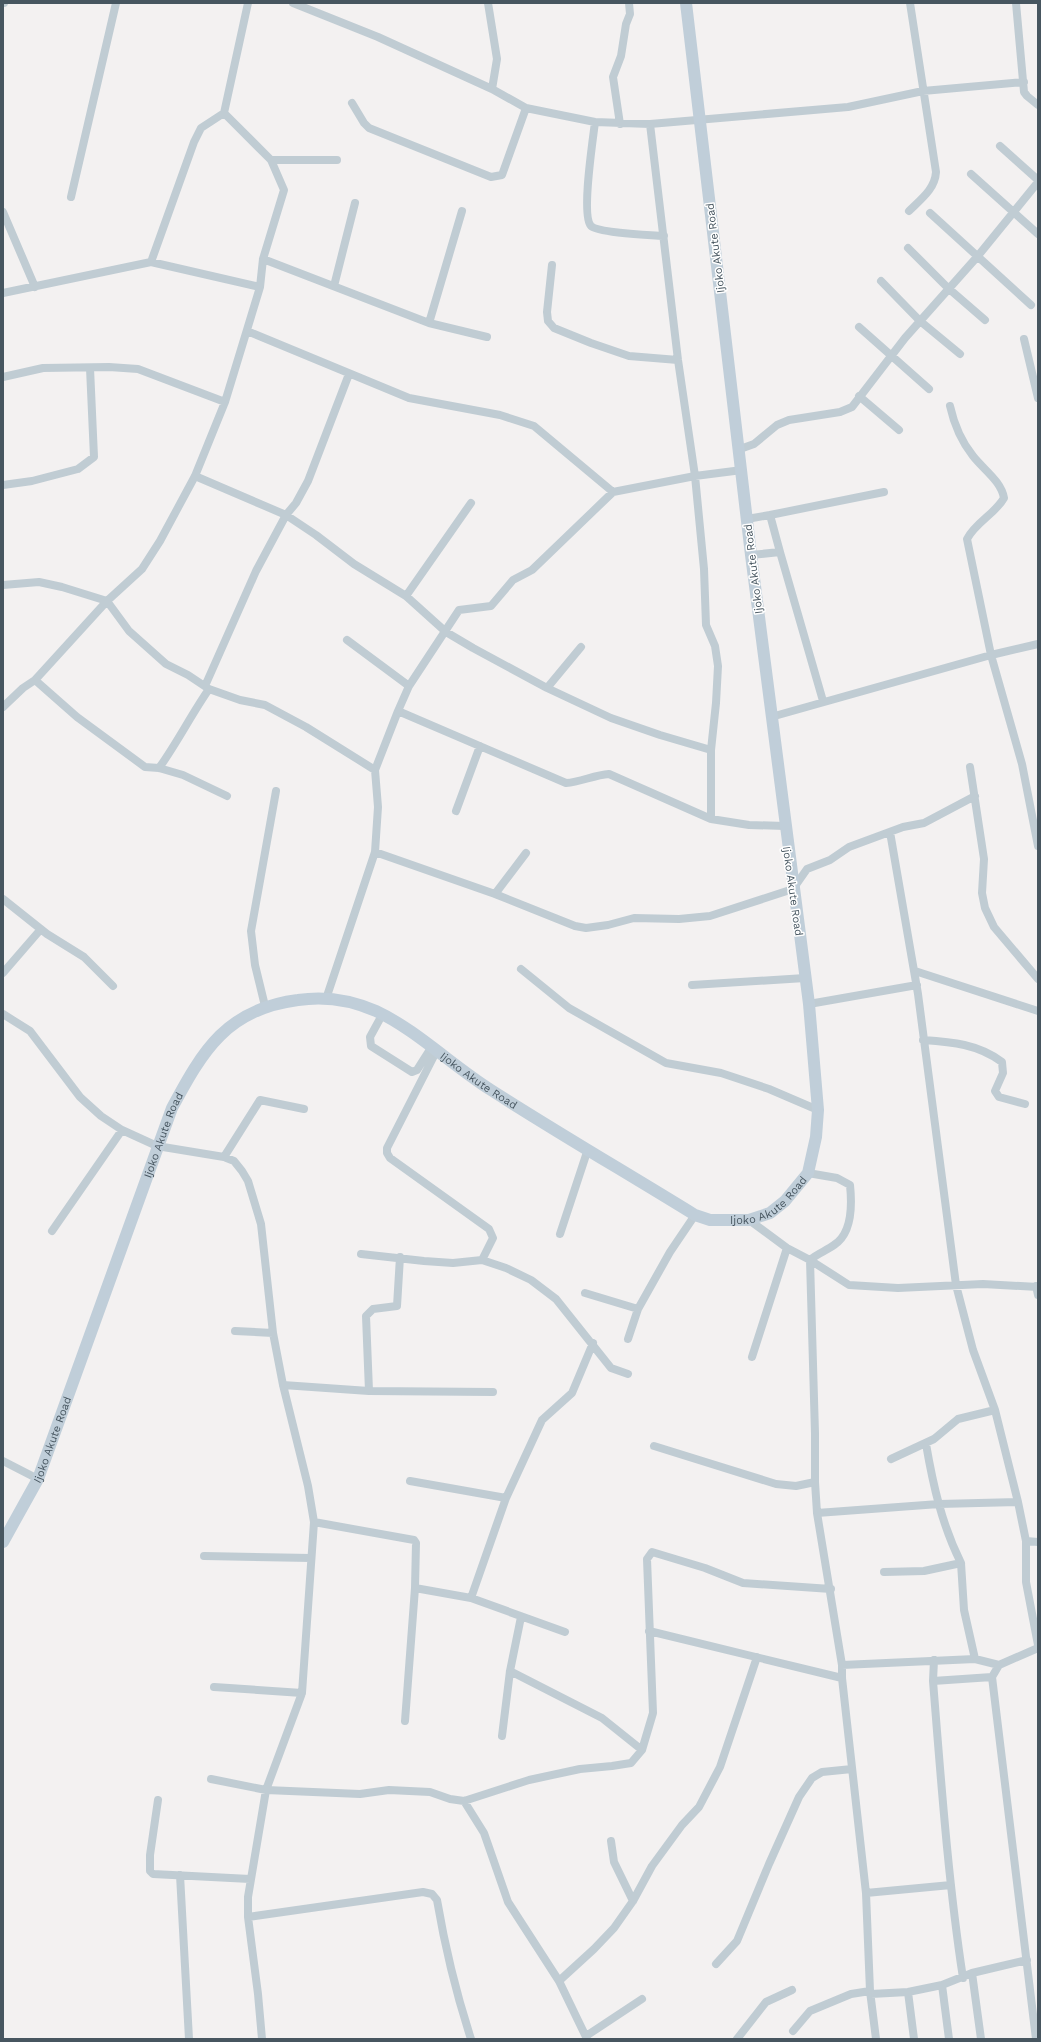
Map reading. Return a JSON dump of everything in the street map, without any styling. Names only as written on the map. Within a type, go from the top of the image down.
[{"type":"main road","name":"Ijoko Akute Road","points":[[3,1542],[38,1479],[85,1353],[157,1146],[172,1108],[204,1052],[223,1032],[238,1020],[265,1006],[307,999],[326,999],[354,1003],[382,1015],[480,1083],[695,1215],[710,1220],[749,1220],[770,1213],[785,1201],[808,1173],[816,1137],[818,1110],[809,1004],[785,826],[780,771],[771,717],[750,555],[740,449],[686,3]]},
{"type":"street","points":[[71,196],[116,3]]},
{"type":"street","points":[[151,262],[194,142],[201,128],[224,113],[248,3]]},
{"type":"street","points":[[293,3],[378,37],[492,89],[526,108],[595,122],[650,124],[848,107],[923,91],[1024,82]]},
{"type":"street","points":[[488,3],[497,59],[492,89]]},
{"type":"street","points":[[620,124],[613,78],[621,56],[626,24],[630,14],[629,3]]},
{"type":"street","points":[[909,211],[930,190],[935,181],[936,166],[910,3]]},
{"type":"street","points":[[1016,3],[1024,92],[1038,105]]},
{"type":"street","points":[[352,103],[364,123],[370,128],[491,177],[502,175],[526,108]]},
{"type":"street","points":[[3,707],[23,688],[35,680],[107,601],[142,569],[160,541],[195,476],[225,402],[260,287],[263,259],[284,190],[271,160],[224,113]]},
{"type":"street","points":[[595,122],[587,204],[587,218],[591,226],[602,230],[664,236]]},
{"type":"street","points":[[650,124],[678,360],[695,476],[704,569],[706,625],[715,646],[718,666],[711,750],[711,819]]},
{"type":"street","points":[[740,449],[754,444],[777,425],[789,420],[840,412],[852,407],[891,355],[948,288],[977,257],[1038,181],[1000,146]]},
{"type":"street","points":[[271,160],[337,160]]},
{"type":"street","points":[[971,174],[1038,234]]},
{"type":"street","points":[[334,286],[355,203]]},
{"type":"street","points":[[430,323],[462,211]]},
{"type":"street","points":[[3,212],[35,287]]},
{"type":"street","points":[[930,213],[1031,305]]},
{"type":"street","points":[[908,248],[948,288],[985,320]]},
{"type":"street","points":[[263,259],[430,323],[487,337]]},
{"type":"street","points":[[3,293],[151,262],[260,287]]},
{"type":"street","points":[[552,265],[547,312],[548,321],[554,328],[629,356],[678,360]]},
{"type":"street","points":[[881,280],[920,321],[960,354]]},
{"type":"street","points":[[859,327],[929,389]]},
{"type":"street","points":[[246,331],[409,398],[500,415],[534,426],[613,492]]},
{"type":"street","points":[[1024,339],[1038,398]]},
{"type":"street","points":[[3,377],[43,368],[109,367],[138,369],[225,402]]},
{"type":"street","points":[[3,485],[32,481],[78,469],[94,457],[90,368]]},
{"type":"street","points":[[159,768],[174,746],[207,688],[256,571],[286,515],[296,503],[308,481],[349,374]]},
{"type":"street","points":[[859,396],[899,430]]},
{"type":"street","points":[[950,406],[954,423],[964,443],[975,459],[1002,490],[1004,498],[999,506],[977,526],[967,539],[991,655],[1023,770],[1038,846]]},
{"type":"street","points":[[326,999],[375,852],[378,806],[375,770],[409,686],[446,632],[458,610],[491,606],[513,580],[532,570],[613,492],[695,476],[742,470]]},
{"type":"street","points":[[195,476],[286,515],[316,535],[354,564],[406,596],[446,632],[547,688],[611,718],[660,735],[711,750]]},
{"type":"street","points":[[747,519],[884,492]]},
{"type":"street","points":[[406,596],[471,503]]},
{"type":"street","points":[[770,515],[823,701]]},
{"type":"street","points":[[750,555],[780,552]]},
{"type":"street","points":[[3,585],[39,582],[62,587],[107,601],[129,632],[166,664],[188,675],[207,688],[240,700],[265,705],[306,727],[375,770]]},
{"type":"street","points":[[347,640],[409,686]]},
{"type":"street","points":[[771,717],[823,701],[991,655],[1038,644]]},
{"type":"street","points":[[547,688],[581,646]]},
{"type":"street","points":[[35,680],[77,717],[145,767],[159,768],[183,775],[227,796]]},
{"type":"street","points":[[398,711],[566,783],[581,782],[596,775],[609,774],[711,819],[749,825],[785,826]]},
{"type":"street","points":[[456,811],[480,746]]},
{"type":"street","points":[[970,767],[984,859],[982,893],[985,908],[994,928],[1038,979]]},
{"type":"street","points":[[265,1006],[255,965],[251,931],[276,790]]},
{"type":"street","points":[[375,852],[495,894],[576,926],[586,928],[608,926],[634,918],[679,919],[710,916],[793,889],[807,869],[830,860],[849,847],[890,832],[924,823],[975,796]]},
{"type":"street","points":[[890,832],[915,971],[956,1285],[973,1350],[995,1410],[1018,1502],[1026,1542],[1026,1582],[1038,1645]]},
{"type":"street","points":[[495,894],[526,852]]},
{"type":"street","points":[[3,899],[41,929],[84,957],[113,986]]},
{"type":"street","points":[[3,973],[41,929]]},
{"type":"street","points":[[520,969],[569,1008],[666,1063],[721,1073],[769,1089],[818,1110]]},
{"type":"street","points":[[915,971],[1038,1011]]},
{"type":"street","points":[[692,985],[805,978]]},
{"type":"street","points":[[809,1004],[917,985]]},
{"type":"street","points":[[3,1014],[30,1032],[80,1097],[101,1116],[122,1130],[157,1146],[224,1156],[234,1161],[245,1176],[261,1224],[273,1333],[283,1385],[308,1486],[314,1522],[302,1693],[266,1790],[250,1879],[248,1917],[262,2039]]},
{"type":"street","points":[[382,1015],[370,1037],[371,1046],[412,1072],[417,1070],[434,1050]]},
{"type":"street","points":[[923,1040],[958,1042],[992,1054],[1002,1062],[1002,1073],[995,1091],[999,1096],[1024,1104]]},
{"type":"street","points":[[434,1050],[387,1148],[386,1153],[390,1158],[489,1229],[493,1238],[482,1260]]},
{"type":"street","points":[[224,1156],[260,1100],[304,1108]]},
{"type":"street","points":[[52,1231],[122,1130]]},
{"type":"street","points":[[560,1234],[588,1149]]},
{"type":"street","points":[[808,1173],[837,1178],[850,1185],[852,1208],[846,1230],[835,1245],[819,1252],[810,1260]]},
{"type":"street","points":[[628,1339],[638,1309],[670,1252],[695,1215]]},
{"type":"street","points":[[749,1220],[787,1248],[810,1260],[848,1285],[898,1288],[956,1285],[1037,1287],[1038,1295]]},
{"type":"street","points":[[752,1358],[787,1248]]},
{"type":"street","points":[[361,1254],[453,1263],[482,1260],[531,1280],[556,1299],[593,1343],[611,1368],[628,1374]]},
{"type":"street","points":[[370,1391],[366,1316],[373,1309],[397,1306],[400,1258]]},
{"type":"street","points":[[810,1260],[815,1425],[814,1482],[817,1514],[831,1589],[842,1665],[842,1678],[866,1894],[870,1992],[876,2039]]},
{"type":"street","points":[[585,1293],[638,1309]]},
{"type":"street","points":[[235,1331],[273,1333]]},
{"type":"street","points":[[471,1598],[506,1498],[542,1420],[572,1394],[593,1343]]},
{"type":"street","points":[[283,1385],[370,1391],[493,1392]]},
{"type":"street","points":[[891,1459],[926,1444],[958,1419],[995,1410]]},
{"type":"street","points":[[926,1444],[944,1525],[961,1563],[964,1610],[975,1659]]},
{"type":"street","points":[[654,1446],[776,1484],[796,1486],[814,1482]]},
{"type":"street","points":[[3,1461],[38,1479]]},
{"type":"street","points":[[410,1481],[506,1498]]},
{"type":"street","points":[[817,1514],[939,1504],[1018,1502]]},
{"type":"street","points":[[314,1522],[414,1540],[416,1543],[415,1588],[405,1721]]},
{"type":"street","points":[[1026,1542],[1038,1542]]},
{"type":"street","points":[[211,1779],[266,1790],[360,1794],[388,1790],[430,1792],[450,1799],[464,1801],[529,1780],[580,1769],[631,1763],[642,1750],[653,1713],[647,1559],[652,1552],[705,1568],[743,1583],[831,1589]]},
{"type":"street","points":[[204,1556],[311,1558]]},
{"type":"street","points":[[884,1572],[924,1571],[961,1563]]},
{"type":"street","points":[[415,1588],[471,1598],[565,1632]]},
{"type":"street","points":[[502,1736],[510,1671],[521,1617]]},
{"type":"street","points":[[649,1631],[842,1678]]},
{"type":"street","points":[[842,1665],[975,1659],[999,1664],[1038,1648]]},
{"type":"street","points":[[558,1981],[594,1949],[614,1928],[633,1901],[652,1866],[682,1825],[699,1807],[720,1767],[757,1657]]},
{"type":"street","points":[[934,1660],[933,1681],[951,1885],[963,1978]]},
{"type":"street","points":[[999,1664],[992,1677],[1036,2039]]},
{"type":"street","points":[[510,1671],[602,1718],[642,1750]]},
{"type":"street","points":[[933,1681],[992,1677]]},
{"type":"street","points":[[214,1687],[302,1693]]},
{"type":"street","points":[[716,1964],[737,1941],[793,1811],[812,1778],[822,1772],[852,1769]]},
{"type":"street","points":[[158,1800],[150,1855],[150,1871],[153,1874],[250,1879]]},
{"type":"street","points":[[464,1801],[484,1833],[508,1902],[558,1981],[586,2038],[642,1999]]},
{"type":"street","points":[[611,1841],[614,1862],[633,1901]]},
{"type":"street","points":[[180,1875],[189,2039]]},
{"type":"street","points":[[866,1894],[951,1885]]},
{"type":"street","points":[[248,1917],[423,1892],[432,1894],[437,1900],[445,1948],[458,2000],[471,2039]]},
{"type":"street","points":[[793,2031],[810,2012],[851,1994],[870,1992],[908,1992],[942,1985],[963,1978],[972,1973],[1026,1960]]},
{"type":"street","points":[[972,1973],[980,2039]]},
{"type":"street","points":[[942,1985],[949,2039]]},
{"type":"street","points":[[737,2039],[766,2002],[792,1990]]},
{"type":"street","points":[[908,1992],[914,2039]]}]
